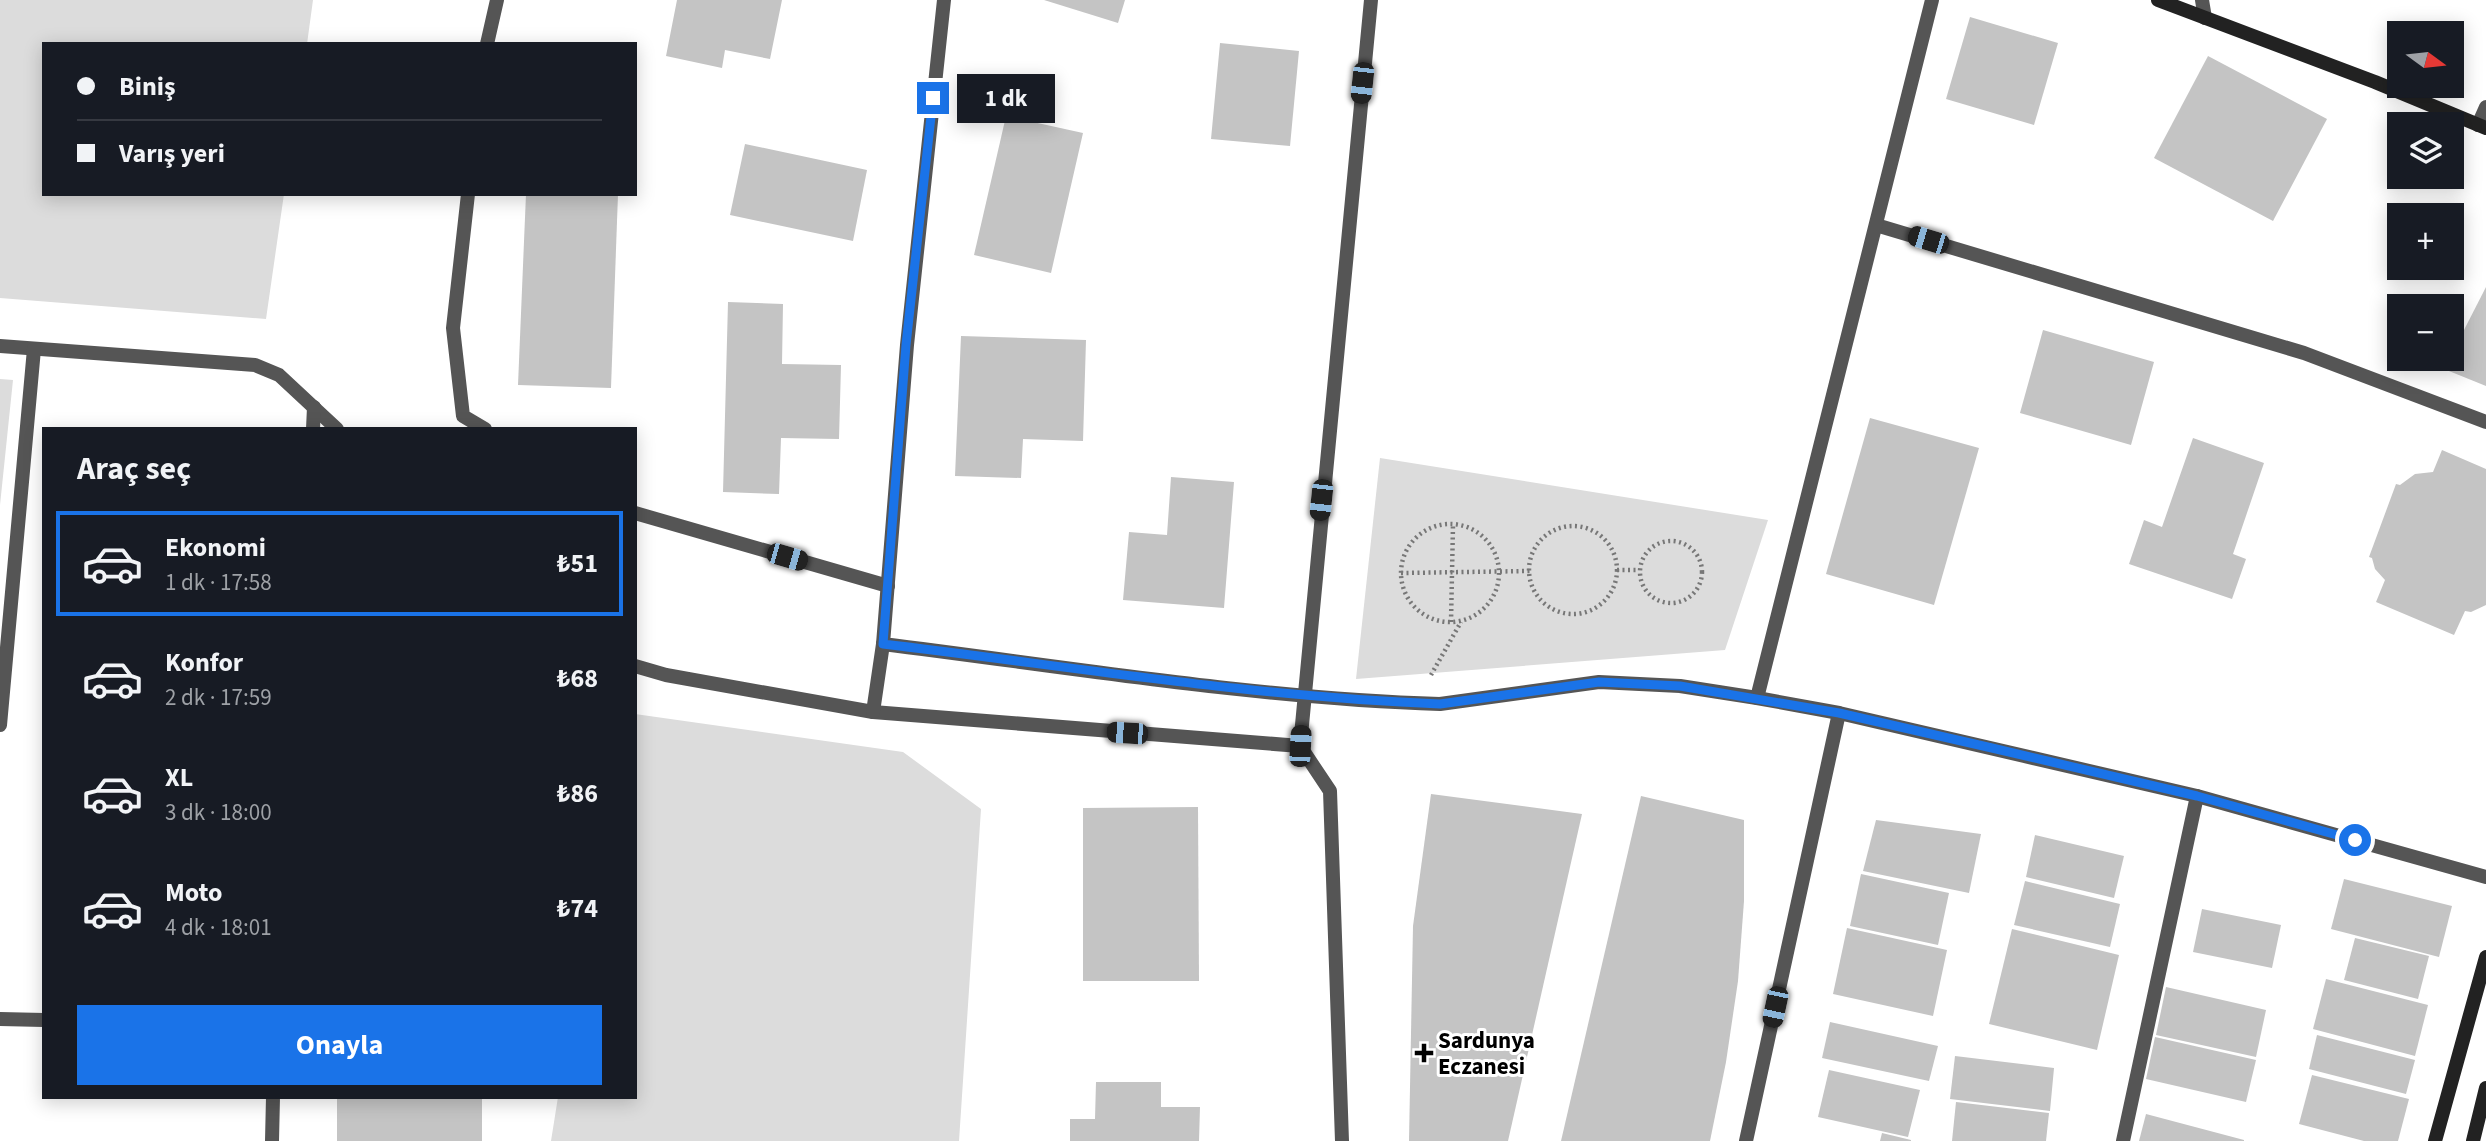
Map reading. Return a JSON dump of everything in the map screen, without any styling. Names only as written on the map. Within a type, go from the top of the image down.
[{"type":"street","points":[[487,42],[497,0]]},
{"type":"street","points":[[873,712],[883,644],[906,345],[944,0]]},
{"type":"street","points":[[1342,1141],[1330,791],[1300,746],[1302,695],[1371,0]]},
{"type":"street","points":[[1757,698],[1932,0]]},
{"type":"street","points":[[2158,0],[2482,127],[2486,107]]},
{"type":"street","points":[[2202,0],[2205,18]]},
{"type":"street","points":[[468,196],[453,328],[463,416],[482,427]]},
{"type":"street","points":[[1876,225],[2304,353],[2486,422]]},
{"type":"street","points":[[0,346],[255,365],[279,374],[335,427]]},
{"type":"street","points":[[0,725],[34,349]]},
{"type":"street","points":[[313,427],[314,407]]},
{"type":"street","points":[[637,514],[887,586]]},
{"type":"street","points":[[883,644],[1302,695],[1415,703],[1440,704],[1599,682],[1680,686],[1839,713],[2197,796],[2486,877]]},
{"type":"street","points":[[637,667],[666,675],[873,712],[1300,746]]},
{"type":"street","points":[[1746,1141],[1839,713]]},
{"type":"street","points":[[2123,1141],[2197,796]]},
{"type":"street","points":[[2435,1141],[2486,957]]},
{"type":"street","points":[[0,1020],[42,1020]]},
{"type":"street","points":[[2473,1141],[2486,1088]]},
{"type":"street","points":[[272,1141],[273,1099]]},
{"type":"path","points":[[1451,622],[1453,525]]},
{"type":"path","points":[[1453,525],[1477,532],[1489,543],[1497,557],[1499,573],[1489,604],[1462,621],[1451,622],[1430,619],[1416,610],[1406,597],[1401,573],[1406,550],[1416,537],[1430,528],[1453,525]]},
{"type":"path","points":[[1576,526],[1602,537],[1612,549],[1617,570],[1613,591],[1604,603],[1578,614],[1550,608],[1532,586],[1530,571],[1531,557],[1549,534],[1576,526]]},
{"type":"path","points":[[1676,541],[1694,550],[1700,560],[1701,580],[1690,597],[1671,603],[1651,597],[1640,580],[1639,570],[1642,560],[1655,544],[1676,541]]},
{"type":"path","points":[[1617,570],[1639,570]]},
{"type":"path","points":[[1401,573],[1530,571]]},
{"type":"path","points":[[1415,703],[1462,621]]},
{"type":"shaded area","points":[[0,0],[313,0],[307,42],[42,42],[42,196],[284,196],[266,319],[0,298]]},
{"type":"shaded area","points":[[0,379],[13,380],[0,505]]},
{"type":"shaded area","points":[[1380,458],[1768,520],[1725,650],[1356,679]]},
{"type":"shaded area","points":[[637,714],[903,752],[981,809],[959,1141],[551,1141],[558,1099],[637,1099]]},
{"type":"building","points":[[677,0],[782,0],[770,59],[725,50],[722,68],[666,56]]},
{"type":"building","points":[[1044,0],[1125,0],[1118,23]]},
{"type":"building","points":[[1970,17],[2058,43],[2034,125],[1946,99]]},
{"type":"building","points":[[1220,43],[1299,51],[1290,146],[1211,139]]},
{"type":"building","points":[[2208,56],[2327,119],[2273,221],[2154,158]]},
{"type":"building","points":[[1006,116],[1083,133],[1051,273],[974,255]]},
{"type":"building","points":[[745,144],[867,170],[853,241],[730,215]]},
{"type":"building","points":[[526,196],[618,196],[611,388],[518,385]]},
{"type":"building","points":[[2486,287],[2486,386],[2449,371],[2464,371],[2464,330]]},
{"type":"building","points":[[728,302],[783,304],[782,364],[841,365],[839,439],[781,438],[779,494],[723,492]]},
{"type":"building","points":[[2043,330],[2154,362],[2131,445],[2020,413]]},
{"type":"building","points":[[961,336],[1086,340],[1083,441],[1023,439],[1021,478],[955,476]]},
{"type":"building","points":[[1870,418],[1979,448],[1934,605],[1826,574]]},
{"type":"building","points":[[2193,438],[2264,463],[2233,554],[2246,559],[2232,599],[2129,564],[2144,520],[2162,527]]},
{"type":"building","points":[[2442,450],[2486,469],[2486,605],[2471,612],[2465,611],[2454,635],[2376,602],[2385,580],[2369,557],[2396,484],[2400,485],[2415,474],[2433,472]]},
{"type":"building","points":[[1171,477],[1234,482],[1224,608],[1123,600],[1129,532],[1167,535]]},
{"type":"building","points":[[1431,794],[1582,814],[1508,1141],[1409,1141],[1413,926]]},
{"type":"building","points":[[1641,796],[1744,820],[1744,901],[1738,981],[1726,1062],[1710,1141],[1561,1141]]},
{"type":"building","points":[[1198,807],[1199,981],[1083,981],[1083,808]]},
{"type":"building","points":[[1876,820],[1981,834],[1969,893],[1863,871]]},
{"type":"building","points":[[2035,835],[2124,856],[2114,898],[2026,877]]},
{"type":"building","points":[[1861,874],[1949,893],[1938,945],[1850,926]]},
{"type":"building","points":[[2344,879],[2452,906],[2439,957],[2331,929]]},
{"type":"building","points":[[2025,881],[2120,904],[2110,947],[2014,925]]},
{"type":"building","points":[[2202,909],[2281,925],[2272,968],[2193,952]]},
{"type":"building","points":[[1847,928],[1947,950],[1933,1016],[1833,994]]},
{"type":"building","points":[[2012,929],[2119,955],[2097,1050],[1989,1024]]},
{"type":"building","points":[[2355,938],[2429,956],[2418,999],[2344,980]]},
{"type":"building","points":[[2326,979],[2428,1005],[2415,1056],[2313,1029]]},
{"type":"building","points":[[2166,987],[2266,1010],[2256,1057],[2156,1035]]},
{"type":"building","points":[[1830,1022],[1938,1046],[1929,1081],[1822,1058]]},
{"type":"building","points":[[2317,1035],[2415,1060],[2406,1094],[2309,1069]]},
{"type":"building","points":[[2155,1037],[2256,1060],[2246,1102],[2146,1079]]},
{"type":"building","points":[[1955,1056],[2054,1068],[2050,1111],[1950,1099]]},
{"type":"building","points":[[1829,1070],[1920,1090],[1908,1137],[1818,1117]]},
{"type":"building","points":[[2312,1075],[2409,1099],[2398,1141],[2364,1141],[2299,1124]]},
{"type":"building","points":[[1096,1082],[1161,1082],[1161,1107],[1200,1107],[1199,1141],[1070,1141],[1070,1119],[1095,1119]]},
{"type":"building","points":[[337,1099],[482,1099],[482,1141],[337,1141]]},
{"type":"building","points":[[1956,1102],[2049,1113],[2046,1141],[1952,1141]]},
{"type":"building","points":[[2146,1114],[2244,1140],[2244,1141],[2139,1141]]},
{"type":"building","points":[[1882,1133],[1911,1140],[1911,1141],[1880,1141]]},
{"type":"place","name":"Sardunya Eczanesi","points":[[1424,1053]]},
{"type":"route","points":[[933,98],[906,345],[883,644],[1302,695],[1415,703],[1440,704],[1599,682],[1680,686],[1839,713],[2197,796],[2355,840]]}]
